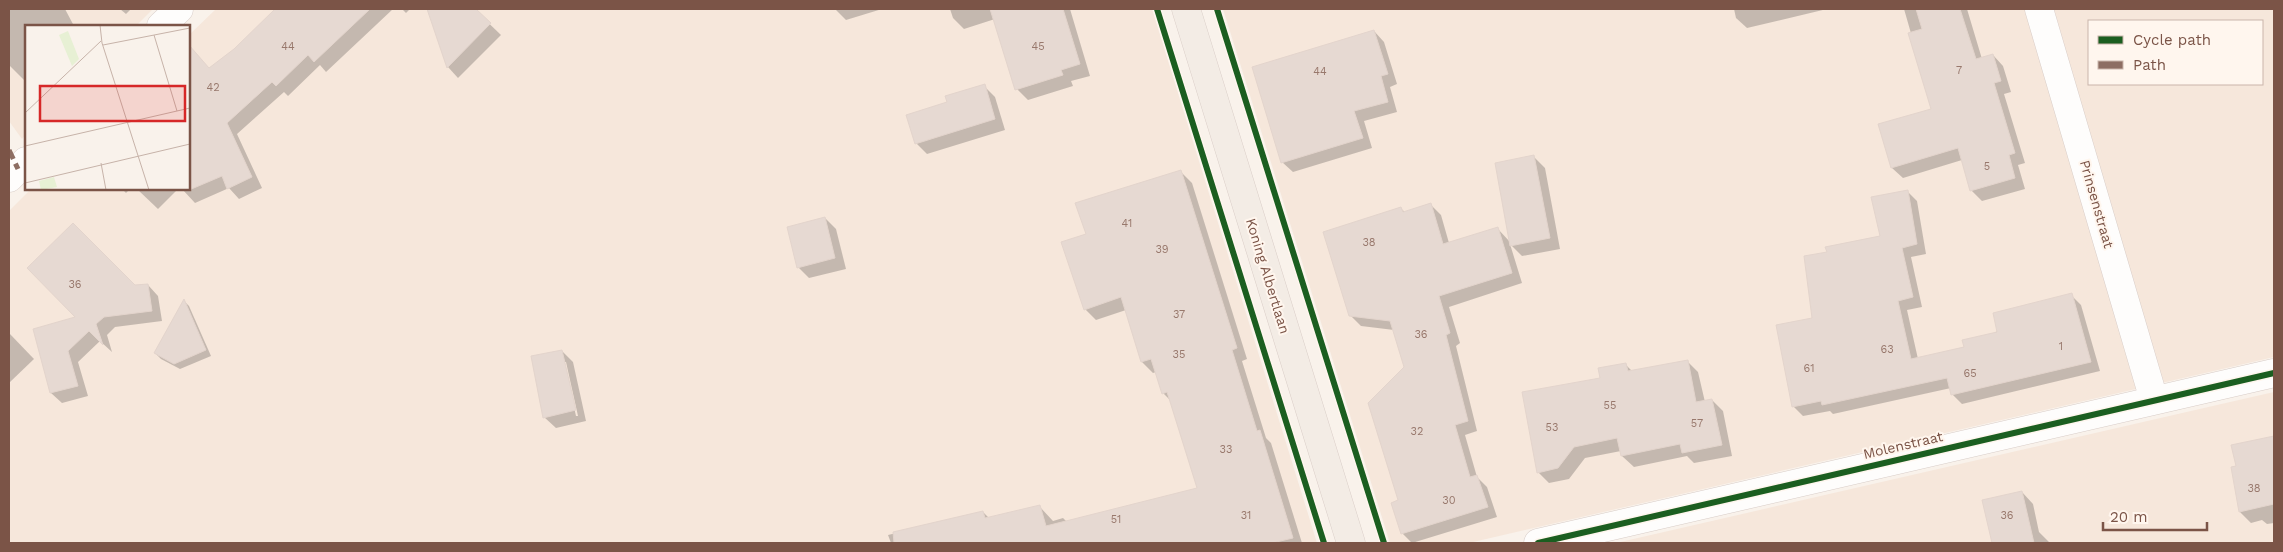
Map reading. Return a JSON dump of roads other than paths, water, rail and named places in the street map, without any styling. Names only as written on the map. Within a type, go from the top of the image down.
[{"type":"main road","name":"Koning Albertlaan","points":[[1186,9],[1351,543]]},
{"type":"street","points":[[163,25],[179,9]]},
{"type":"street","name":"Prinsenstraat","points":[[2039,9],[2154,400]]},
{"type":"street","points":[[9,178],[25,161]]},
{"type":"street","name":"Molenstraat","points":[[1538,543],[2274,372]]}]
